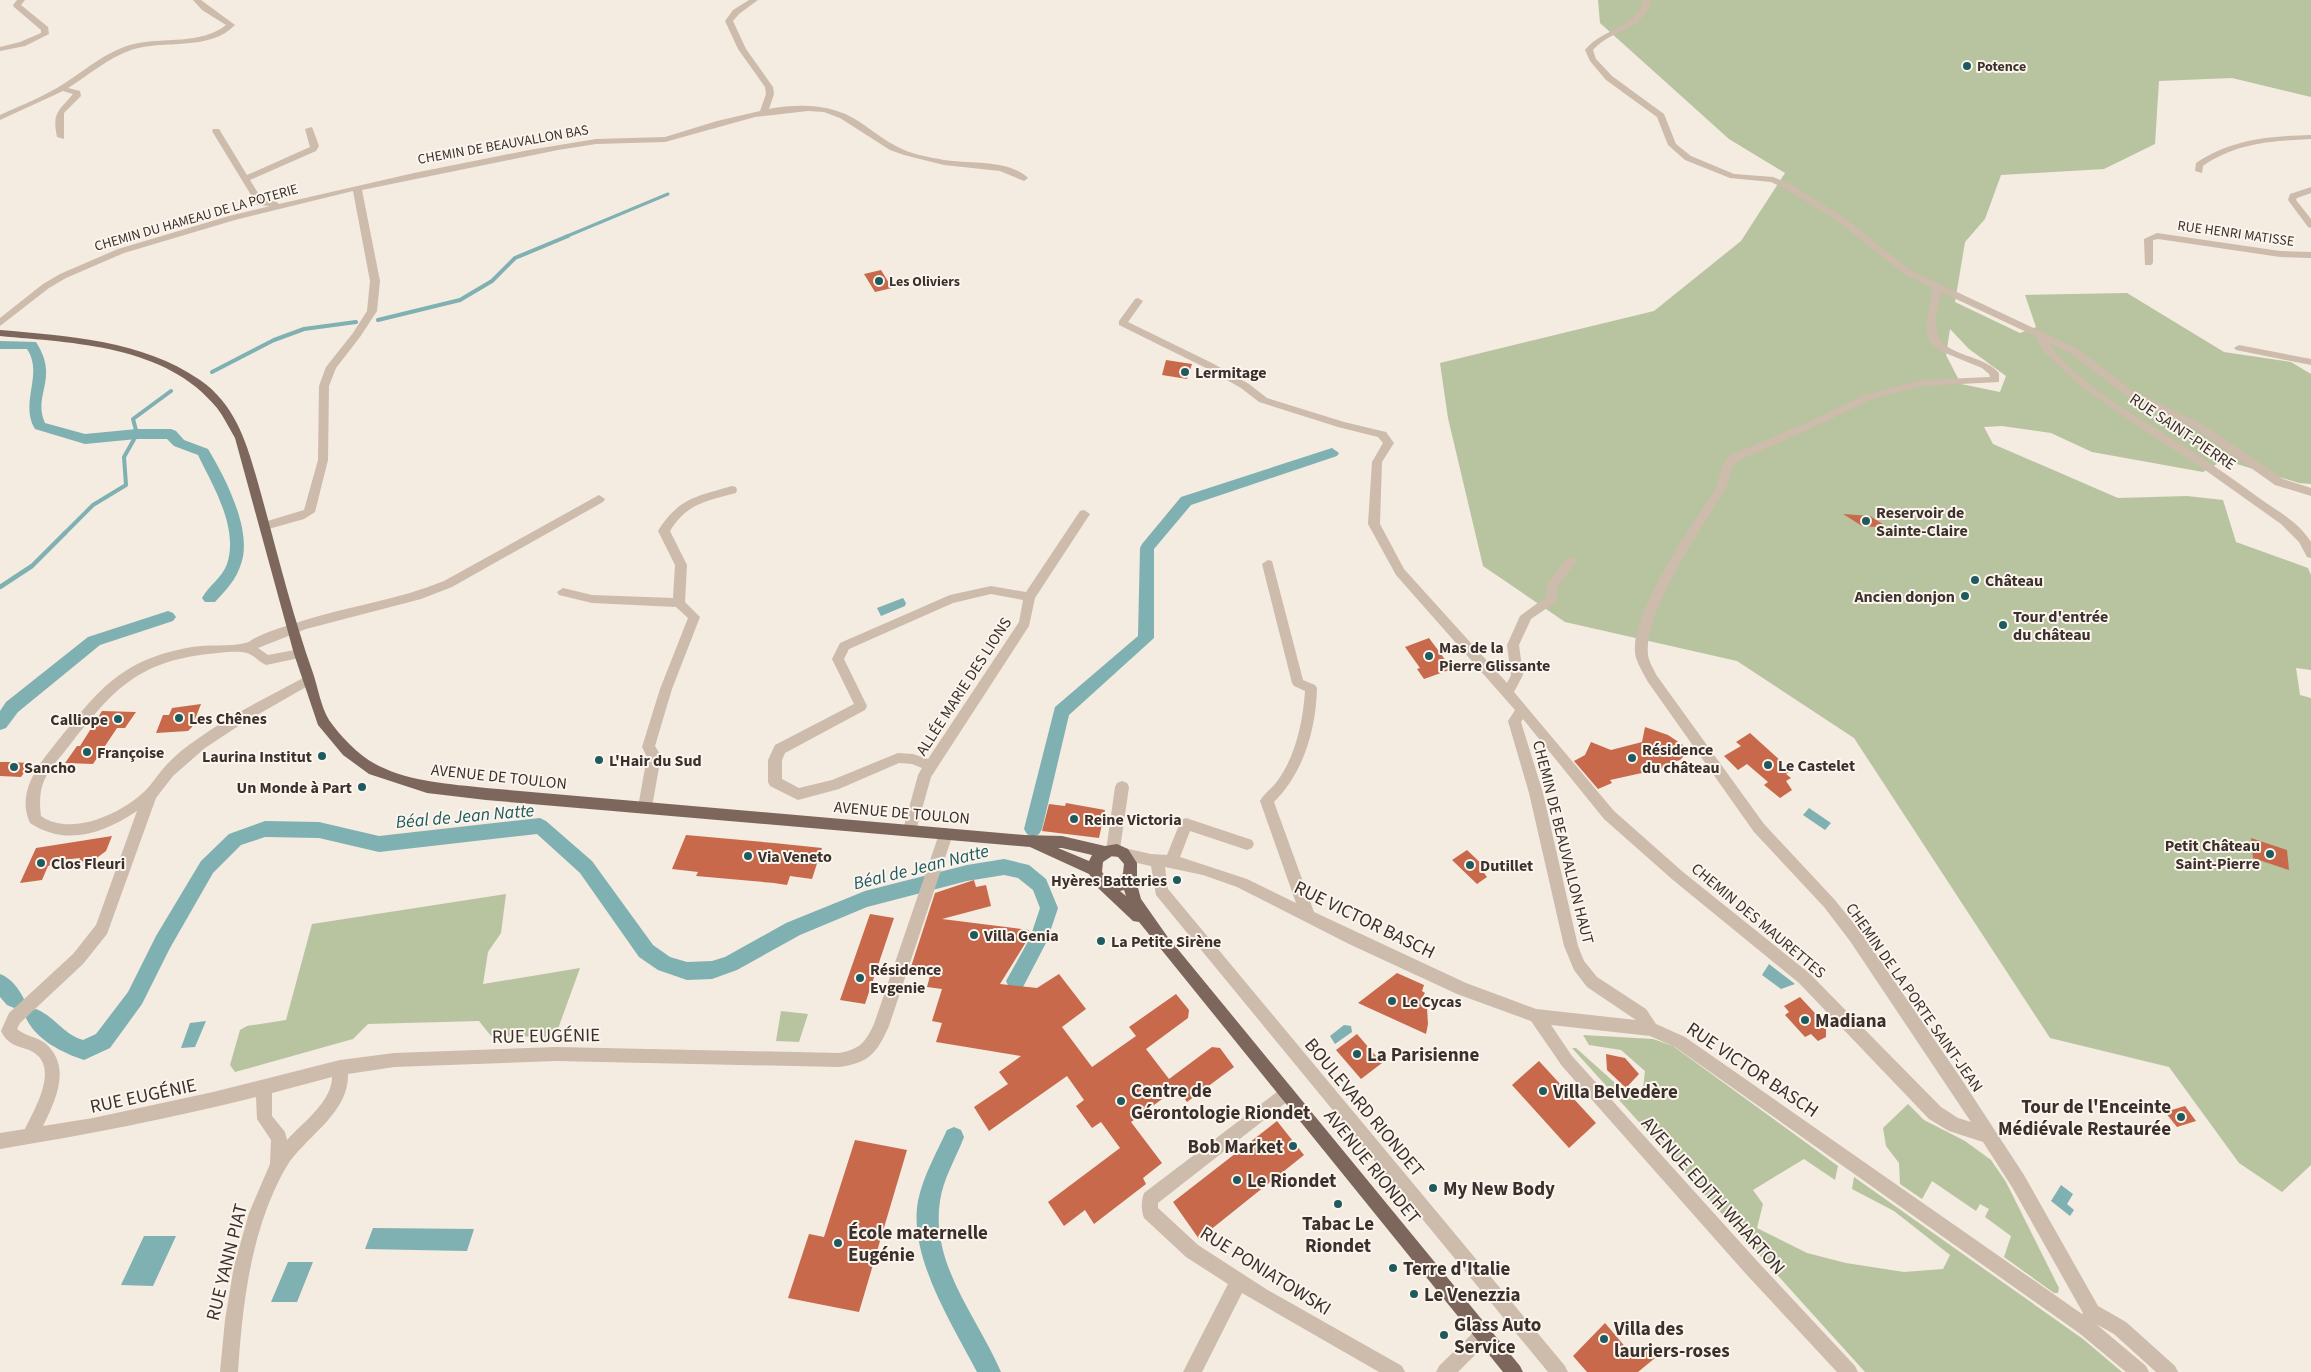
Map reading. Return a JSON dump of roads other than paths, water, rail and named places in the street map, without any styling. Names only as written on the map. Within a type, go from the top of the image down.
[{"type":"main road","name":"AVENUE DE TOULON","points":[[0,333],[96,344],[134,352],[159,361],[200,383],[232,418],[240,438],[300,654],[323,721],[348,750],[374,770],[427,787],[486,794],[1024,841],[1062,842],[1115,852]]},
{"type":"main road","name":"AVENUE DE TOULON","points":[[1024,841],[1093,869]]},
{"type":"main road","points":[[1115,852],[1131,862],[1131,873],[1118,884],[1101,882],[1093,869],[1096,858],[1115,852]]},
{"type":"main road","name":"AVENUE RIONDET","points":[[1131,873],[1130,886],[1135,902],[1162,941],[1514,1372]]},
{"type":"main road","name":"AVENUE RIONDET","points":[[1101,882],[1120,898],[1162,941]]},
{"type":"street","points":[[0,49],[22,44],[45,34],[45,29],[17,5],[21,0]]},
{"type":"street","points":[[0,118],[61,88],[128,48],[144,44],[215,36],[226,31],[231,25],[205,8],[197,0]]},
{"type":"street","points":[[754,0],[739,9],[729,21],[744,53],[766,77],[770,99],[763,114]]},
{"type":"street","points":[[1647,0],[1646,7],[1637,19],[1597,40],[1589,50],[1590,57],[1596,65],[1621,87],[1661,116],[1664,120],[1669,140],[1676,150],[1717,172],[1733,176],[1774,180],[1787,186],[1839,218],[1865,237],[1898,266],[1937,287],[2038,333],[2074,352],[2129,392],[2200,427],[2279,482],[2311,492]]},
{"type":"street","points":[[60,137],[57,119],[60,112],[77,96],[77,93],[61,88]]},
{"type":"street","name":"CHEMIN DE BEAUVALLON BAS","points":[[357,188],[458,165],[589,142],[631,143],[663,140],[763,114],[791,110],[824,110],[854,121],[894,148],[905,152],[941,162],[978,164],[1016,173],[1024,178]]},
{"type":"street","points":[[246,179],[313,149],[315,146],[308,129]]},
{"type":"street","points":[[216,131],[260,203],[284,204]]},
{"type":"street","points":[[2199,172],[2198,165],[2219,151],[2246,143],[2311,137]]},
{"type":"street","points":[[265,526],[309,512],[323,460],[324,386],[331,367],[357,335],[372,310],[374,281],[357,188]]},
{"type":"street","name":"CHEMIN DU HAMEAU DE LA POTERIE","points":[[0,323],[46,286],[88,264],[121,251],[284,204],[357,188]]},
{"type":"street","name":"RUE HENRI MATISSE","points":[[2311,190],[2297,193],[2293,196],[2292,200],[2311,225]]},
{"type":"street","name":"RUE HENRI MATISSE","points":[[2148,263],[2150,239],[2157,236],[2280,254],[2311,255]]},
{"type":"street","name":"CHEMIN DE LA PORTE SAINT-JEAN","points":[[1937,287],[1931,327],[1934,341],[1942,348],[1986,366],[1994,373],[1995,380],[1951,383],[1922,382],[1866,398],[1817,422],[1734,458],[1727,466],[1722,486],[1657,594],[1642,637],[1642,657],[1652,679],[1759,828],[1829,903],[1855,936],[2018,1181],[2088,1319]]},
{"type":"street","points":[[1138,302],[1122,323],[1208,365],[1244,386],[1263,400],[1289,406],[1342,425],[1382,434],[1389,443],[1376,462],[1374,524],[1400,572],[1523,710]]},
{"type":"street","name":"RUE SAINT-PIERRE","points":[[2038,333],[2042,343],[2086,386],[2208,467],[2291,526],[2308,544],[2311,554]]},
{"type":"street","points":[[2239,348],[2311,362]]},
{"type":"street","points":[[679,603],[681,565],[664,531],[672,515],[684,504],[732,490]]},
{"type":"street","points":[[249,648],[259,640],[421,595],[448,584],[599,499]]},
{"type":"street","name":"ALLÉE MARIE DES LIONS","points":[[910,830],[925,776],[930,766],[1025,623],[1028,597],[1084,514]]},
{"type":"street","points":[[1507,694],[1517,675],[1514,646],[1526,616],[1552,599],[1552,585],[1571,561]]},
{"type":"street","points":[[1268,564],[1298,683],[1311,688],[1311,713],[1292,766],[1283,785],[1267,801],[1308,916]]},
{"type":"street","points":[[930,766],[913,759],[898,758],[834,785],[798,794],[775,782],[775,760],[780,749],[861,706],[838,659],[844,646],[950,599],[991,590],[1028,597]]},
{"type":"street","points":[[563,592],[592,599],[679,603],[694,617],[666,689],[648,747],[654,756],[645,807]]},
{"type":"street","points":[[300,654],[266,660],[249,648],[207,648],[178,653],[150,664],[112,686],[88,712],[45,767],[33,791],[35,819],[51,829],[76,829],[102,824],[126,814],[150,795],[168,772],[200,744],[238,719],[309,680]]},
{"type":"street","name":"CHEMIN DES MAURETTES","points":[[1523,710],[1609,815],[1678,876],[1804,978],[1935,1114],[1955,1125],[1988,1135]]},
{"type":"street","name":"CHEMIN DE BEAUVALLON HAUT","points":[[1523,710],[1514,721],[1536,793],[1571,946],[1579,965],[1592,982],[1641,1014],[1651,1029]]},
{"type":"street","points":[[1115,852],[1122,787]]},
{"type":"street","points":[[29,1138],[54,1082],[51,1059],[38,1047],[14,1037],[9,1031],[14,1018],[78,959],[102,929],[150,795]]},
{"type":"street","points":[[1131,873],[1160,860],[1186,824],[1247,844]]},
{"type":"street","name":"RUE EUGÉNIE","points":[[0,1141],[29,1138],[146,1115],[265,1088],[340,1068],[394,1060],[499,1055],[613,1055],[839,1060],[862,1055],[872,1047],[881,1026],[946,834]]},
{"type":"street","name":"RUE VICTOR BASCH","points":[[1115,852],[1203,869],[1242,884],[1462,989],[1536,1016],[1651,1029],[1680,1042],[2088,1319],[2140,1372]]},
{"type":"street","name":"BOULEVARD RIONDET","points":[[1160,860],[1161,891],[1559,1372]]},
{"type":"street","name":"AVENUE EDITH WHARTON","points":[[1536,1016],[1567,1061],[1752,1268],[1849,1372]]},
{"type":"street","name":"RUE YANN PIAT","points":[[229,1372],[231,1328],[238,1284],[264,1197],[278,1164],[323,1113],[339,1086],[340,1068]]},
{"type":"street","name":"RUE YANN PIAT","points":[[265,1088],[263,1108],[265,1119],[279,1138],[278,1164]]},
{"type":"street","name":"RUE PONIATOWSKI","points":[[1286,1094],[1150,1200],[1150,1212],[1192,1251],[1239,1281],[1396,1372]]},
{"type":"street","points":[[274,1131],[282,1134],[308,1128]]},
{"type":"street","points":[[1192,1372],[1239,1281]]},
{"type":"street","points":[[2088,1319],[2120,1328],[2168,1372]]},
{"type":"street","points":[[1445,1372],[1483,1335]]},
{"type":"water","points":[[903,598],[906,603],[905,606],[881,616],[877,608]]},
{"type":"water","points":[[1809,808],[1831,823],[1825,830],[1803,815]]},
{"type":"water","points":[[1769,964],[1795,984],[1781,989],[1762,975]]},
{"type":"water","points":[[206,1021],[195,1047],[181,1048],[190,1023]]},
{"type":"water","points":[[1344,1025],[1351,1026],[1352,1032],[1335,1044],[1330,1036]]},
{"type":"water","points":[[2061,1185],[2073,1194],[2067,1204],[2074,1210],[2070,1216],[2051,1201]]},
{"type":"water","points":[[373,1228],[474,1229],[467,1251],[365,1249]]},
{"type":"water","points":[[144,1236],[176,1236],[153,1286],[121,1285]]},
{"type":"water","points":[[288,1262],[313,1262],[297,1302],[271,1302]]},
{"type":"waterway","points":[[565,237],[668,194]]},
{"type":"waterway","points":[[378,320],[460,300],[492,281],[515,258],[568,236]]},
{"type":"waterway","points":[[212,372],[274,340],[304,329],[356,322]]},
{"type":"waterway","name":"Béal de Jean Natte","points":[[0,345],[31,345],[37,354]]},
{"type":"waterway","name":"Béal de Jean Natte","points":[[39,359],[41,380],[35,413],[40,426],[85,439],[137,434],[171,434],[179,443],[203,452],[229,508],[235,527],[237,545],[235,563],[226,581],[210,598]]},
{"type":"waterway","points":[[0,587],[32,566],[93,505],[126,485],[124,457],[137,434],[133,419],[171,391]]},
{"type":"waterway","name":"Béal de Jean Natte","points":[[1033,829],[1061,712],[1146,638],[1147,548],[1186,501],[1332,453]]},
{"type":"waterway","name":"Béal de Jean Natte","points":[[0,723],[12,707],[94,641],[168,617]]},
{"type":"waterway","name":"Béal de Jean Natte","points":[[36,1018],[67,1045],[84,1050],[103,1041],[135,998],[163,942],[207,867],[235,839],[265,829],[319,830],[379,844],[540,826],[586,867],[646,951],[665,964],[687,971],[712,970],[730,964],[793,929],[865,899],[967,873],[1004,867],[1023,871],[1040,885],[1049,908],[1038,941],[1016,981]]},
{"type":"waterway","name":"Béal de Jean Natte","points":[[0,983],[14,999]]},
{"type":"waterway","points":[[954,1137],[929,1201],[928,1221],[931,1243],[937,1266],[957,1312],[989,1372]]},
{"type":"place","name":"Potence","points":[[1967,66]]},
{"type":"place","name":"Les Oliviers","points":[[879,281]]},
{"type":"place","name":"Lermitage","points":[[1185,372]]},
{"type":"place","name":"Reservoir de Sainte-Claire","points":[[1866,521]]},
{"type":"place","name":"Château","points":[[1975,580]]},
{"type":"place","name":"Ancien donjon","points":[[1965,596]]},
{"type":"place","name":"Tour d'entrée du château","points":[[2003,625]]},
{"type":"place","name":"Mas de la Pierre Glissante","points":[[1429,656]]},
{"type":"place","name":"Les Chênes","points":[[179,718]]},
{"type":"place","name":"Calliope","points":[[118,719]]},
{"type":"place","name":"Françoise","points":[[87,752]]},
{"type":"place","name":"Laurina Institut","points":[[322,756]]},
{"type":"place","name":"Résidence du château","points":[[1632,758]]},
{"type":"place","name":"L'Hair du Sud","points":[[599,760]]},
{"type":"place","name":"Le Castelet","points":[[1768,765]]},
{"type":"place","name":"Sancho","points":[[14,767]]},
{"type":"place","name":"Un Monde à Part","points":[[362,787]]},
{"type":"place","name":"Reine Victoria","points":[[1074,819]]},
{"type":"place","name":"Petit Château Saint-Pierre","points":[[2270,854]]},
{"type":"place","name":"Via Veneto","points":[[748,856]]},
{"type":"place","name":"Clos Fleuri","points":[[41,863]]},
{"type":"place","name":"Dutillet","points":[[1470,865]]},
{"type":"place","name":"Hyères Batteries","points":[[1177,880]]},
{"type":"place","name":"Villa Genia","points":[[974,935]]},
{"type":"place","name":"La Petite Sirène","points":[[1101,941]]},
{"type":"place","name":"Résidence Evgenie","points":[[860,978]]},
{"type":"place","name":"Le Cycas","points":[[1392,1001]]},
{"type":"place","name":"Madiana","points":[[1805,1020]]},
{"type":"place","name":"La Parisienne","points":[[1357,1054]]},
{"type":"place","name":"Villa Belvedère","points":[[1543,1091]]},
{"type":"place","name":"Centre de Gérontologie Riondet","points":[[1121,1101]]},
{"type":"place","name":"Tour de l'Enceinte Médiévale Restaurée","points":[[2181,1117]]},
{"type":"place","name":"Bob Market","points":[[1293,1146]]},
{"type":"place","name":"Le Riondet","points":[[1237,1180]]},
{"type":"place","name":"My New Body","points":[[1433,1188]]},
{"type":"place","name":"Tabac Le Riondet","points":[[1338,1204]]},
{"type":"place","name":"École maternelle Eugénie","points":[[838,1243]]},
{"type":"place","name":"Terre d'Italie","points":[[1393,1268]]},
{"type":"place","name":"Le Venezzia","points":[[1414,1294]]},
{"type":"place","name":"Glass Auto Service","points":[[1444,1335]]},
{"type":"place","name":"Villa des lauriers-roses","points":[[1604,1339]]}]
